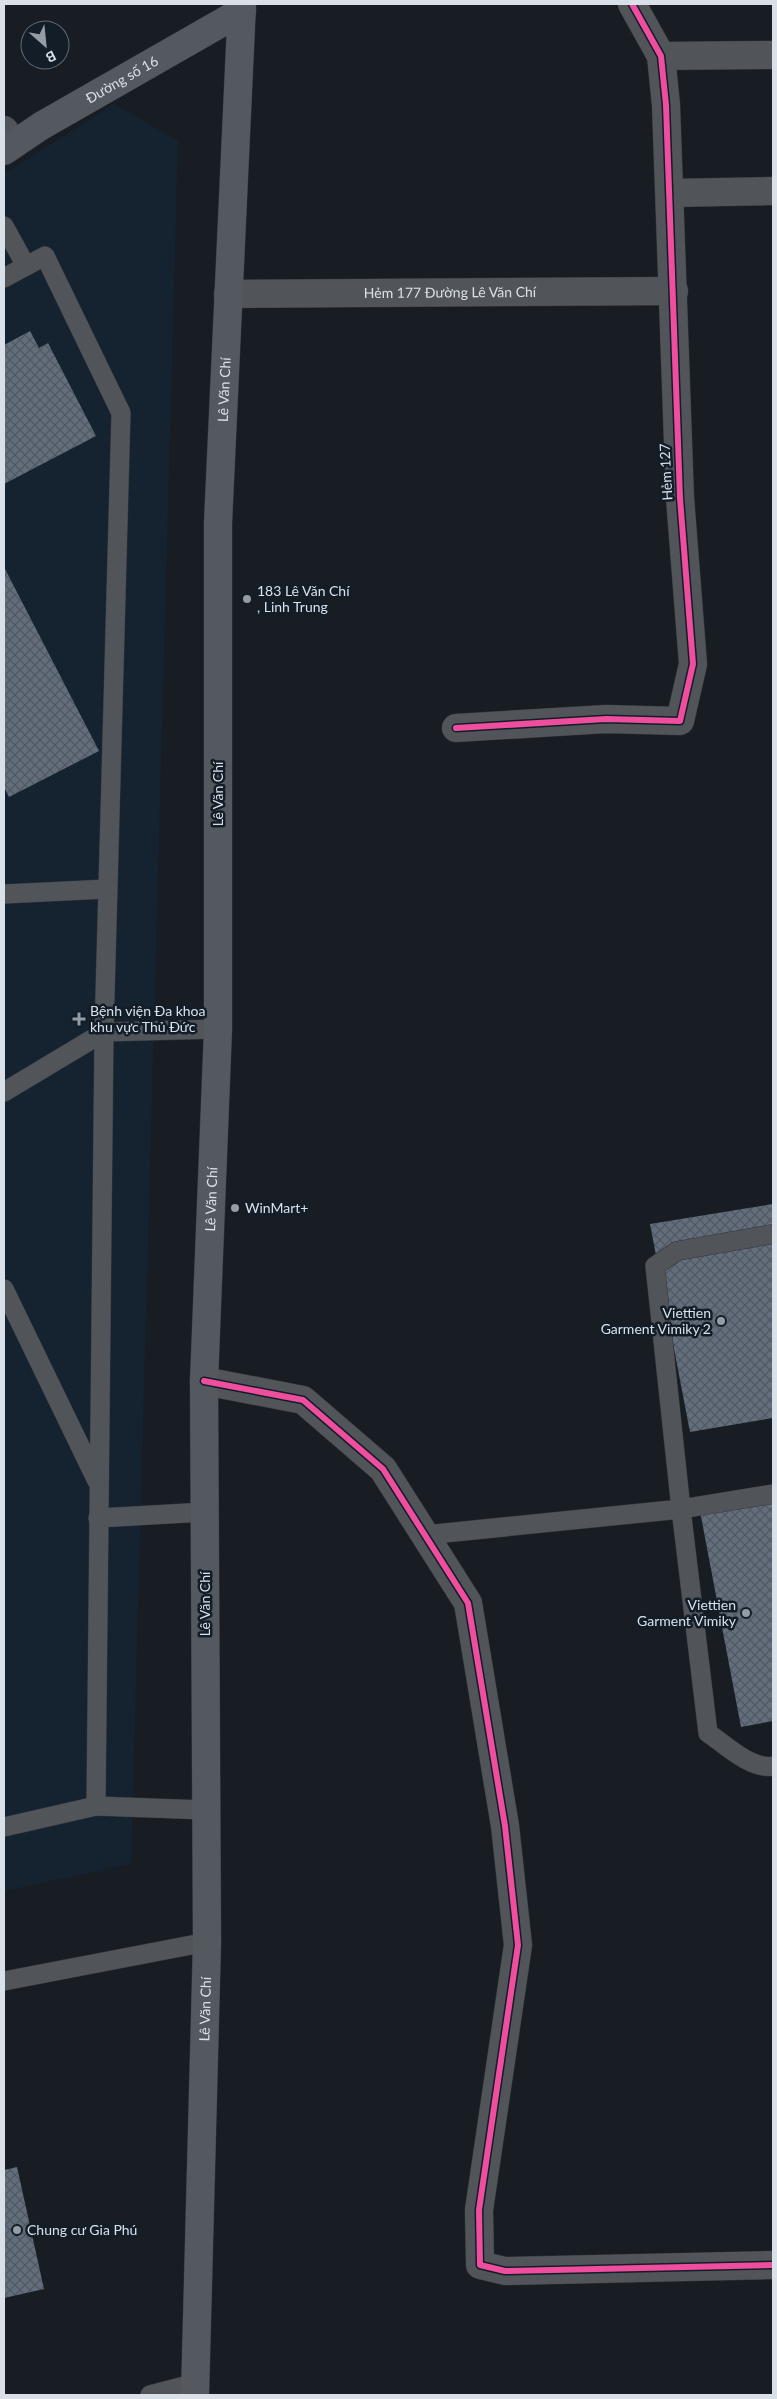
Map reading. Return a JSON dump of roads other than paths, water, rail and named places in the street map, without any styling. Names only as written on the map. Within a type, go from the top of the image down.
[{"type":"main road","name":"Đường số 16","points":[[7,142],[41,126],[242,7]]},
{"type":"main road","name":"Lê Văn Chí","points":[[195,2389],[207,1942],[204,1380],[218,1029],[218,523],[242,7]]},
{"type":"street","name":"Hẻm 127","points":[[456,728],[606,719],[680,721],[693,664],[679,489],[670,193],[661,56],[632,4]]},
{"type":"street","points":[[661,56],[773,55]]},
{"type":"street","points":[[670,193],[773,191]]},
{"type":"street","name":"Hẻm 177 Đường Lê Văn Chí","points":[[228,294],[674,290]]},
{"type":"street","points":[[204,1380],[303,1400],[383,1469],[468,1603],[505,1826],[518,1945],[479,2210],[480,2265],[505,2270],[773,2266]]},
{"type":"lane","points":[[4,226],[26,266]]},
{"type":"lane","points":[[4,278],[45,256],[121,413],[104,1032],[96,1806]]},
{"type":"lane","points":[[4,894],[107,889]]},
{"type":"lane","points":[[4,1092],[104,1032],[218,1029]]},
{"type":"lane","points":[[773,1234],[677,1251],[655,1266],[681,1509],[708,1733],[742,1757],[764,1768],[773,1766]]},
{"type":"lane","points":[[4,1289],[99,1484]]},
{"type":"lane","points":[[425,1535],[681,1509],[773,1494]]},
{"type":"lane","points":[[98,1518],[205,1512]]},
{"type":"lane","points":[[4,1827],[96,1806],[206,1810]]},
{"type":"lane","points":[[4,1981],[207,1942]]},
{"type":"lane","points":[[150,2395],[195,2389]]},
{"type":"place","name":"183 Lê Văn Chí , Linh Trung","points":[[247,599]]},
{"type":"place","name":"Bệnh viện Đa khoa khu vực Thủ Đức","points":[[79,1019]]},
{"type":"place","name":"WinMart+","points":[[235,1208]]},
{"type":"place","name":"Viettien Garment Vimiky 2","points":[[721,1321]]},
{"type":"place","name":"Viettien Garment Vimiky","points":[[746,1613]]},
{"type":"place","name":"Chung cư Gia Phú","points":[[17,2230]]}]
